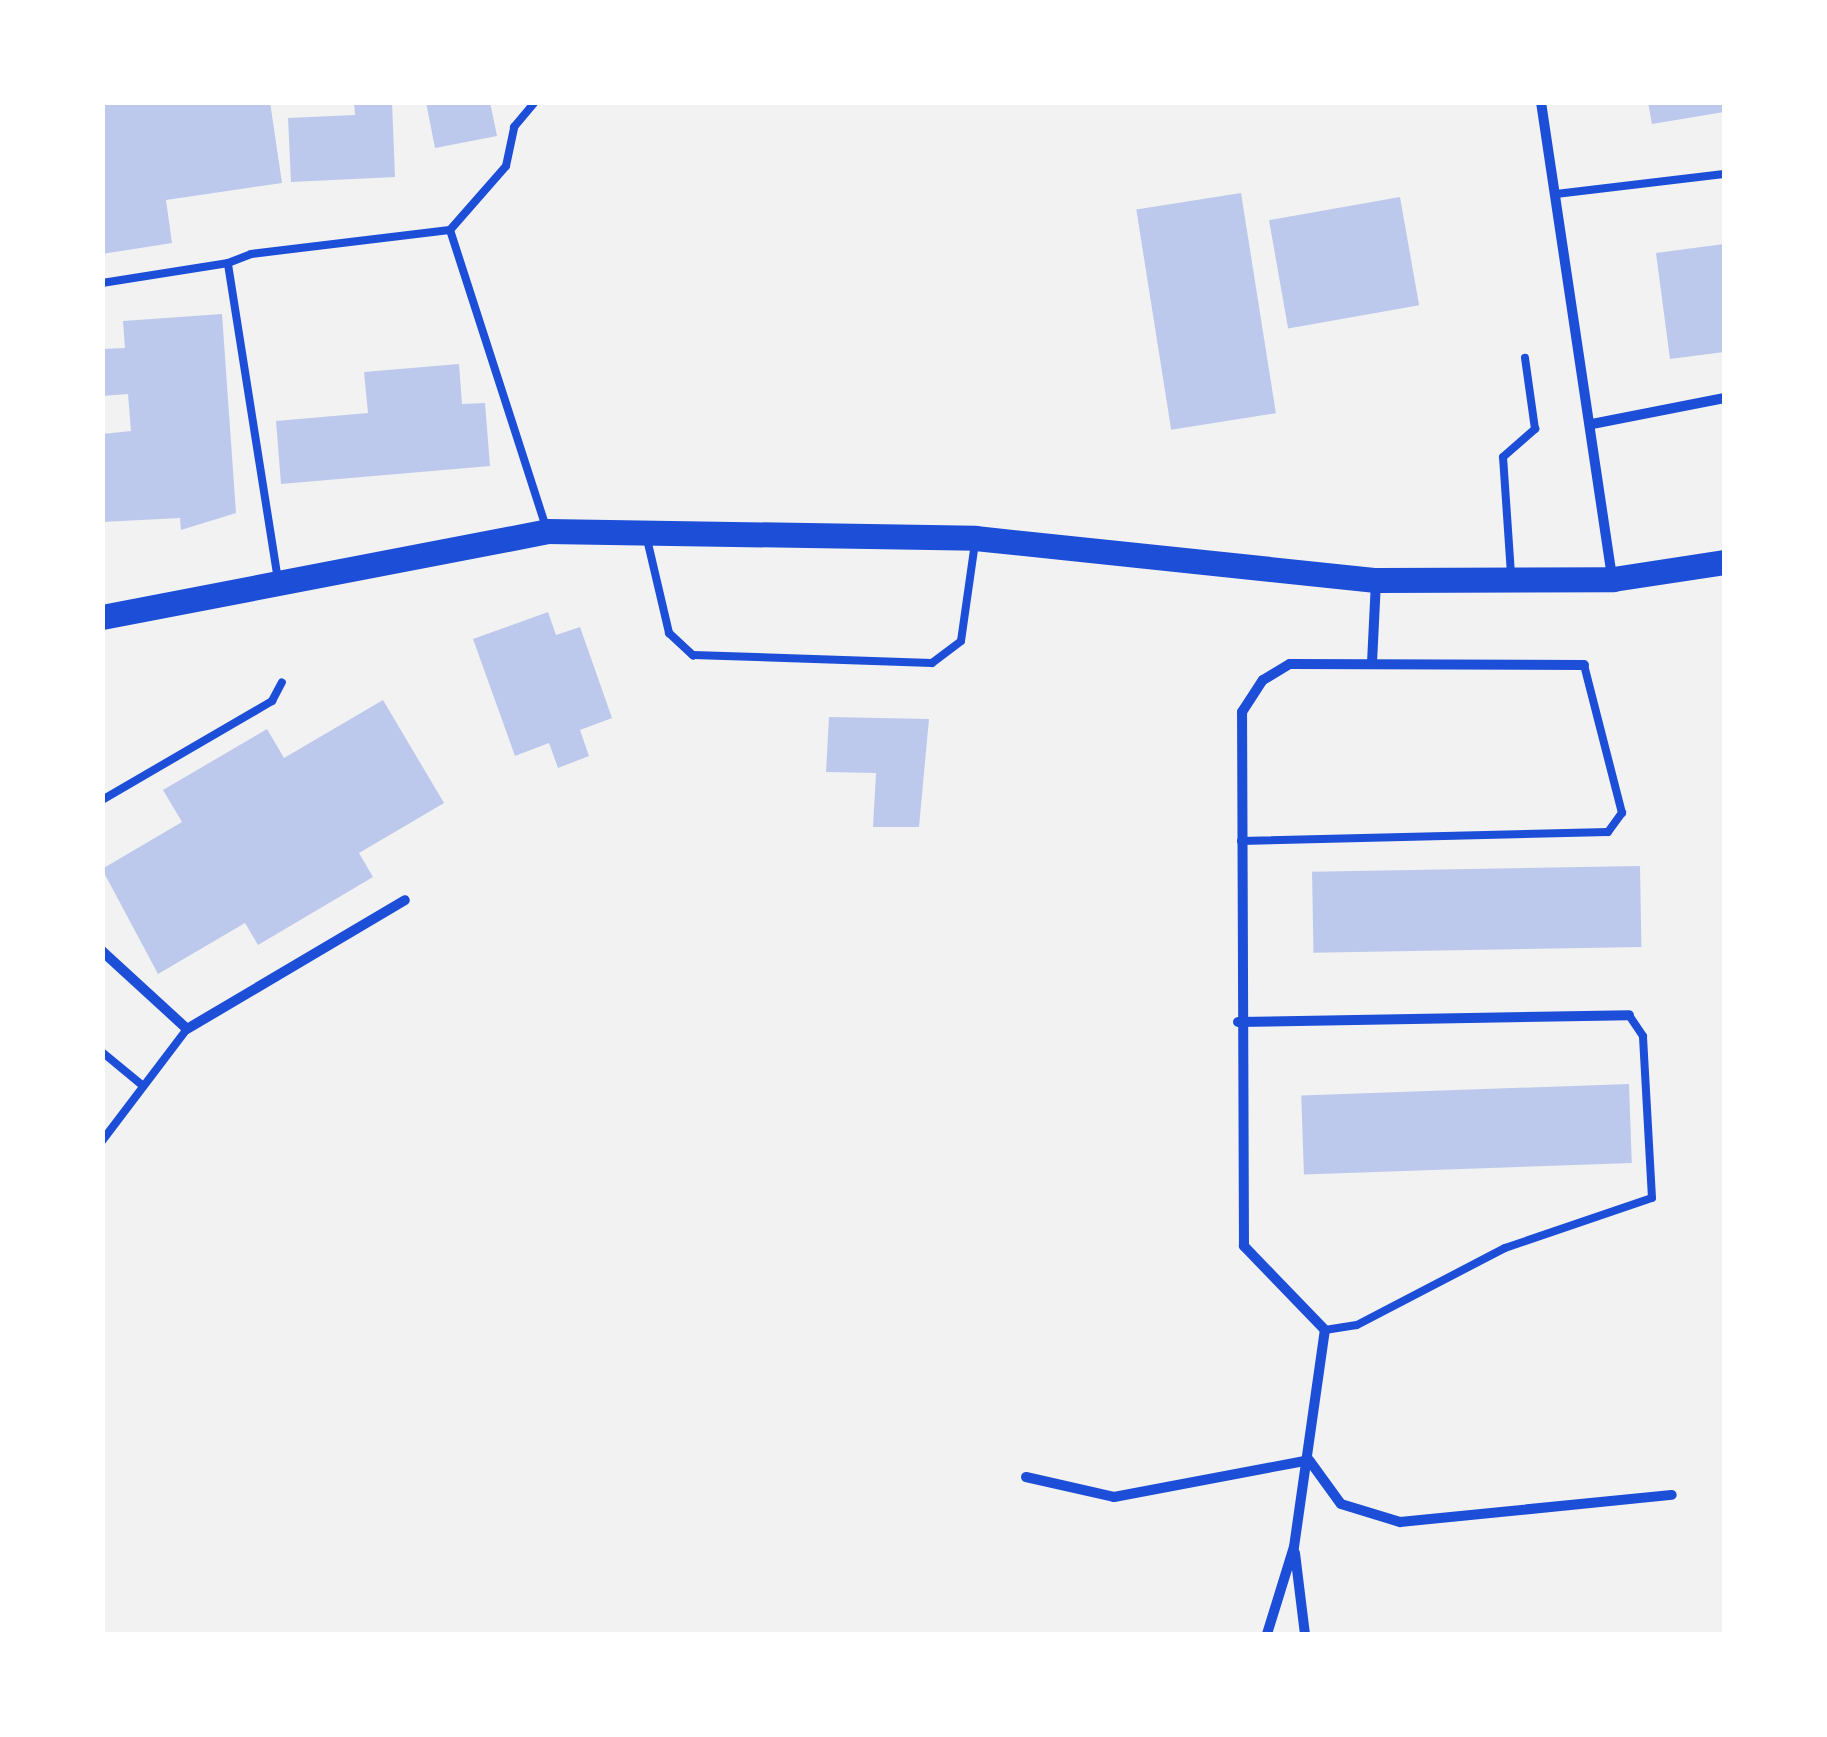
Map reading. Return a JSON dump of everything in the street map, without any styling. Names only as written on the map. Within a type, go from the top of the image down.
[{"type":"main road","points":[[102,617],[280,590],[548,532],[645,529],[975,538],[1376,580],[1512,584],[1613,579],[1724,562]]},
{"type":"street","points":[[1541,102],[1613,579]]},
{"type":"street","points":[[1592,424],[1724,398]]},
{"type":"street","points":[[1372,663],[1376,580]]},
{"type":"street","points":[[1266,1634],[1294,1547],[1325,1330],[1244,1246],[1238,1022],[1240,842],[1250,695],[1290,664],[1584,664]]},
{"type":"street","points":[[102,951],[187,1029],[405,900]]},
{"type":"street","points":[[1238,1022],[1629,1015]]},
{"type":"street","points":[[1026,1476],[1114,1497],[1309,1460]]},
{"type":"street","points":[[1309,1460],[1341,1504],[1400,1522],[1672,1495]]},
{"type":"street","points":[[1294,1547],[1305,1634]]},
{"type":"lane","points":[[102,283],[450,230],[506,166],[518,117],[535,102]]},
{"type":"lane","points":[[1556,194],[1724,174]]},
{"type":"lane","points":[[450,230],[548,532]]},
{"type":"lane","points":[[228,263],[280,590]]},
{"type":"lane","points":[[1512,584],[1503,457],[1535,428],[1526,358]]},
{"type":"lane","points":[[645,529],[669,633],[708,658],[932,664],[961,641],[975,538]]},
{"type":"lane","points":[[1240,842],[1608,832],[1622,813],[1584,664]]},
{"type":"lane","points":[[102,800],[272,701],[282,682]]},
{"type":"lane","points":[[1325,1330],[1357,1325],[1505,1248],[1652,1198],[1644,1036],[1629,1015]]},
{"type":"lane","points":[[103,1139],[187,1029]]},
{"type":"lane","points":[[102,1052],[142,1085]]},
{"type":"building","points":[[102,102],[270,102],[282,183],[166,200],[172,243],[102,254]]},
{"type":"building","points":[[354,102],[392,102],[395,177],[291,182],[288,118],[355,115]]},
{"type":"building","points":[[426,102],[490,102],[497,136],[435,148]]},
{"type":"building","points":[[1648,102],[1724,102],[1724,112],[1652,124]]},
{"type":"building","points":[[1241,193],[1276,413],[1171,430],[1136,210]]},
{"type":"building","points":[[1400,197],[1419,305],[1288,328],[1269,220]]},
{"type":"building","points":[[1724,244],[1724,352],[1670,359],[1656,253]]},
{"type":"building","points":[[222,314],[236,513],[181,530],[180,518],[102,522],[102,434],[131,431],[128,394],[102,396],[102,349],[125,348],[123,321]]},
{"type":"building","points":[[459,364],[462,404],[485,403],[490,466],[281,484],[276,421],[368,413],[364,372]]},
{"type":"building","points":[[548,612],[556,635],[580,627],[612,718],[580,730],[589,756],[558,768],[549,743],[515,756],[473,639]]},
{"type":"building","points":[[383,700],[444,803],[359,853],[373,877],[258,945],[245,923],[158,974],[102,869],[182,822],[163,790],[267,729],[284,758]]},
{"type":"building","points":[[829,717],[929,719],[919,827],[873,827],[876,773],[826,772]]},
{"type":"building","points":[[1640,866],[1641,947],[1313,953],[1312,872]]},
{"type":"building","points":[[1629,1084],[1632,1163],[1304,1174],[1301,1095]]}]
